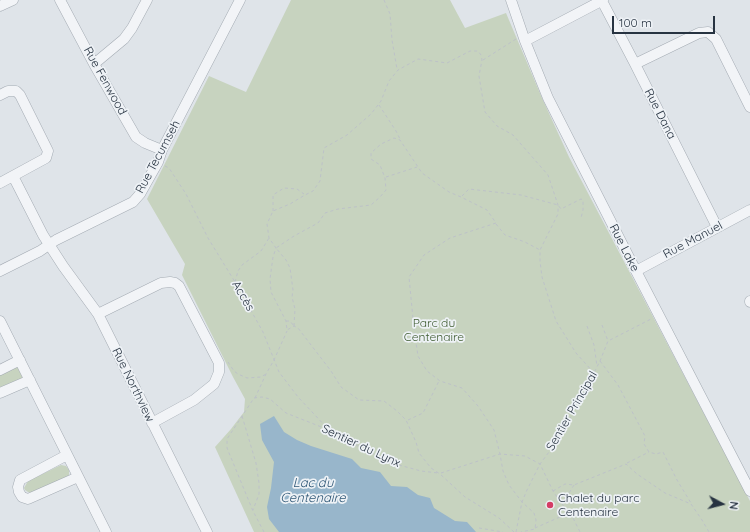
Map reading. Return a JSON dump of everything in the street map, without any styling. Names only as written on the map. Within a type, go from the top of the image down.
[{"type":"street","points":[[0,6],[13,0]]},
{"type":"street","name":"Rue Fenwood","points":[[60,0],[94,64],[136,137],[162,150]]},
{"type":"street","points":[[94,64],[124,38],[132,28],[146,0]]},
{"type":"street","name":"Rue Tecumseh","points":[[0,271],[133,202],[140,194],[158,162],[162,150],[240,0]]},
{"type":"street","name":"Rue Lake","points":[[511,0],[524,38],[548,98],[750,491]]},
{"type":"street","points":[[524,38],[602,0]]},
{"type":"street","name":"Rue Dana","points":[[602,0],[717,228]]},
{"type":"street","points":[[635,64],[699,33],[708,32],[716,39],[750,107]]},
{"type":"street","points":[[0,95],[8,91],[16,91],[20,95],[48,151],[46,158],[0,183]]},
{"type":"street","name":"Rue Northview","points":[[13,176],[49,245],[98,314],[207,532]]},
{"type":"street","name":"Rue Manuel","points":[[636,271],[750,210]]},
{"type":"street","points":[[98,314],[161,283],[175,283],[179,286],[219,363],[218,378],[214,384],[194,400],[152,423]]},
{"type":"street","points":[[0,321],[106,532]]},
{"type":"street","points":[[0,370],[20,360]]},
{"type":"street","points":[[0,394],[30,380]]},
{"type":"street","points":[[68,455],[20,480],[18,487],[19,492],[22,497],[28,499],[78,477]]},
{"type":"path","points":[[384,0],[390,14],[392,40],[398,70]]},
{"type":"path","points":[[482,60],[524,38]]},
{"type":"path","points":[[273,211],[290,204],[313,191],[320,181],[324,148],[347,135],[371,114],[398,70],[418,59],[447,63],[470,51],[478,51],[482,55],[479,76],[485,112],[497,126],[512,135],[548,175],[558,205],[558,214],[540,250],[542,277],[556,321],[576,353],[594,373]]},
{"type":"path","points":[[378,104],[422,173],[449,192],[487,210],[505,235],[525,242],[540,250]]},
{"type":"path","points":[[264,532],[253,511],[227,448],[227,439],[254,398],[274,360],[287,330],[286,321],[271,292],[270,279],[273,257],[276,248],[318,223],[325,214],[338,209],[371,205],[380,198],[386,190],[386,178],[380,165],[370,159],[371,153],[381,144],[394,138],[400,140]]},
{"type":"path","name":"Accès","points":[[158,162],[169,168],[186,194],[208,238],[263,332],[279,372],[298,397],[329,430]]},
{"type":"path","points":[[386,178],[418,166]]},
{"type":"path","points":[[294,326],[295,309],[292,297],[293,290],[290,268],[286,260],[269,238],[267,224],[273,211],[273,195],[284,188],[297,189],[305,195]]},
{"type":"path","points":[[461,197],[469,189],[521,195],[558,205],[561,209],[581,199],[583,200],[581,218]]},
{"type":"path","points":[[496,223],[450,238],[424,255],[410,277],[418,356],[427,372],[440,381],[462,388],[478,406],[494,430],[503,471],[509,485],[522,502],[534,513],[536,520],[535,529]]},
{"type":"path","points":[[235,282],[242,265],[261,251],[269,238]]},
{"type":"path","points":[[602,325],[608,341],[659,315]]},
{"type":"path","points":[[286,321],[298,328],[331,371],[341,387],[359,400],[384,401],[406,420],[419,452],[431,468],[440,474],[465,497],[499,518],[515,532]]},
{"type":"path","points":[[287,330],[294,326]]},
{"type":"path","points":[[587,326],[594,345],[597,367]]},
{"type":"path","name":"Sentier Principal","points":[[515,532],[522,502],[527,490],[540,464],[555,444],[576,408],[600,361],[608,341]]},
{"type":"path","points":[[600,361],[618,385],[645,436],[644,444],[649,452],[656,454],[663,452],[677,480],[708,529],[708,532]]},
{"type":"path","points":[[219,363],[228,362],[234,371],[247,378],[261,377],[266,374]]},
{"type":"path","points":[[406,420],[423,413],[440,381]]},
{"type":"path","name":"Sentier du Lynx","points":[[254,398],[270,398],[286,413],[329,430],[365,450],[399,465],[421,471],[440,474],[500,454],[525,456],[540,464]]},
{"type":"path","points":[[242,416],[256,463],[259,483],[259,494],[253,511]]},
{"type":"path","points":[[553,491],[565,484],[574,485],[626,464],[649,452]]},
{"type":"path","points":[[540,464],[558,500],[573,518],[580,532]]},
{"type":"path","points":[[626,464],[637,474],[665,493],[691,504]]},
{"type":"path","points":[[558,500],[569,493],[574,485]]},
{"type":"path","points":[[521,532],[535,529],[569,513]]},
{"type":"path","points":[[479,528],[503,532]]},
{"type":"green space","name":"Parc du Centenaire","points":[[291,0],[450,0],[465,28],[506,13],[569,157],[750,501],[750,532],[254,532],[215,447],[244,412],[245,399],[182,275],[185,264],[147,199],[209,76],[246,92]]},
{"type":"green space","points":[[15,367],[18,367],[23,377],[20,380],[0,389],[0,375]]},
{"type":"green space","points":[[61,465],[66,466],[69,470],[69,475],[66,478],[31,493],[25,490],[24,488],[28,481]]},
{"type":"water","name":"Lac du Centenaire","points":[[274,416],[284,432],[297,440],[352,459],[361,468],[380,472],[391,486],[407,487],[418,495],[430,498],[434,508],[455,521],[467,522],[476,532],[279,532],[269,519],[267,507],[274,462],[262,440],[260,424]]},
{"type":"place","name":"Chalet du parc Centenaire","points":[[550,505]]}]
